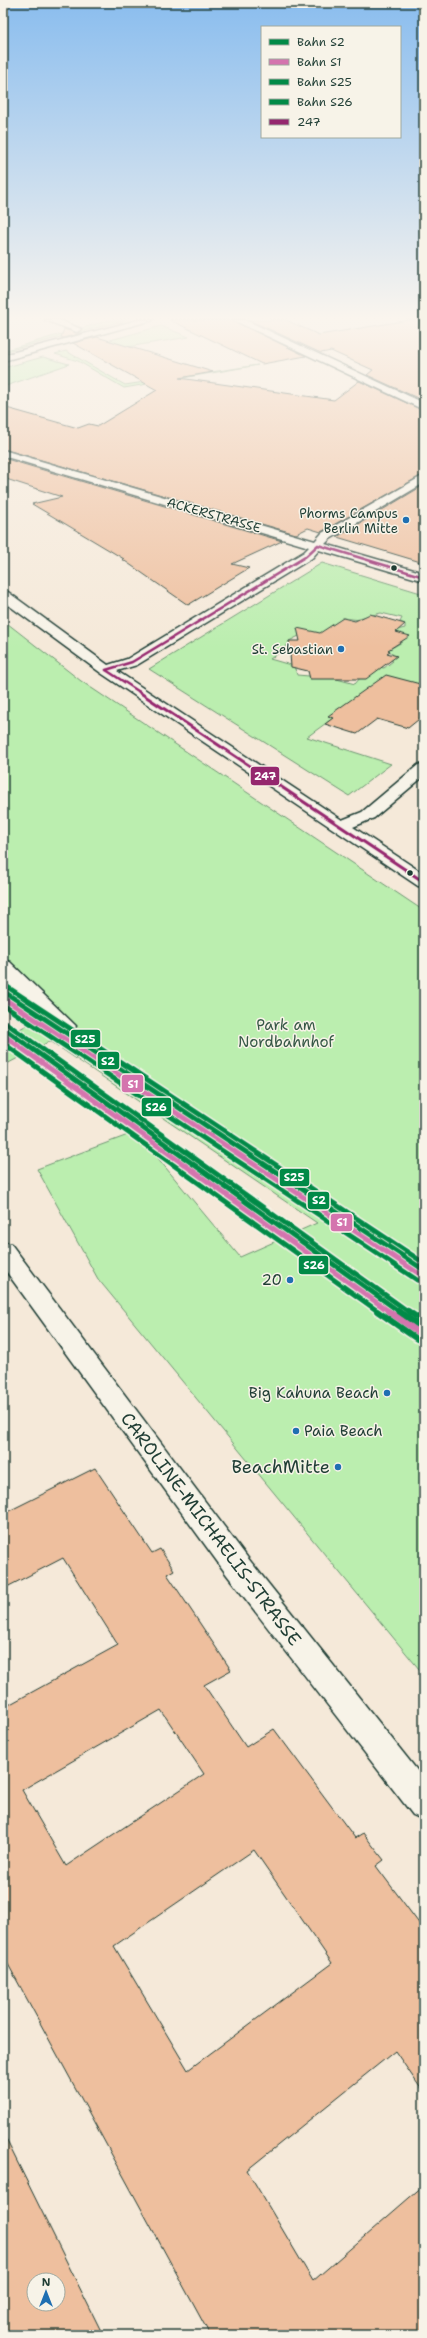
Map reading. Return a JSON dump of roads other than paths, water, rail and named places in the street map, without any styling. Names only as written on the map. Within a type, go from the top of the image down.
[{"type":"street","name":"ACKERSTRASSE","points":[[3,453],[318,545],[424,578]]},
{"type":"street","points":[[106,670],[132,662],[305,557],[325,537],[424,478]]},
{"type":"street","points":[[3,595],[106,670],[424,882]]},
{"type":"street","points":[[340,826],[366,816],[424,768]]},
{"type":"street","points":[[3,966],[50,1014],[66,1026]]},
{"type":"street","name":"CAROLINE-MICHAELIS-STRASSE","points":[[3,1250],[237,1566],[424,1804]]},
{"type":"rail line","name":"S25","points":[[6,986],[424,1263]]},
{"type":"rail line","name":"S2","points":[[3,991],[424,1270]]},
{"type":"rail line","name":"S1","points":[[3,998],[421,1275]]},
{"type":"rail line","name":"S26","points":[[3,1005],[417,1280]]},
{"type":"rail line","name":"S25","points":[[6,1023],[424,1322]]},
{"type":"rail line","name":"S2","points":[[3,1028],[424,1329]]},
{"type":"rail line","name":"S1","points":[[3,1035],[421,1334]]},
{"type":"rail line","name":"S26","points":[[3,1043],[417,1339]]},
{"type":"place","name":"Phorms Campus Berlin Mitte","points":[[406,520]]},
{"type":"place","name":"St. Sebastian","points":[[341,649]]},
{"type":"place","name":"20","points":[[290,1280]]},
{"type":"place","name":"Big Kahuna Beach","points":[[387,1393]]},
{"type":"place","name":"Paia Beach","points":[[296,1431]]},
{"type":"place","name":"BeachMitte","points":[[338,1467]]},
{"type":"park label","name":"Park am Nordbahnhof","points":[[286,1034]]}]
